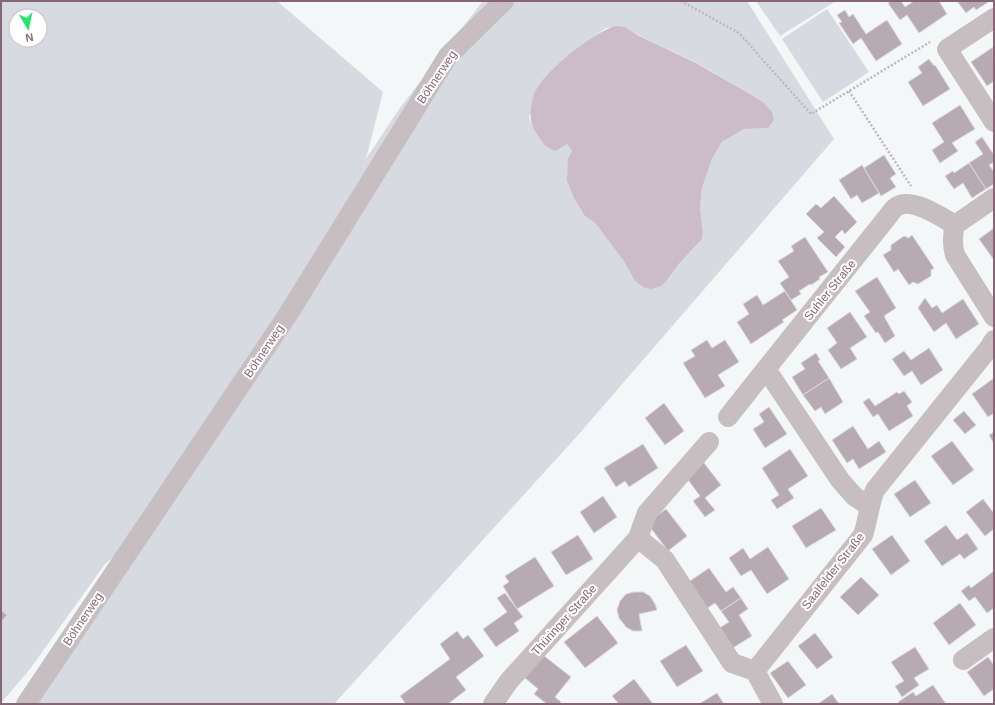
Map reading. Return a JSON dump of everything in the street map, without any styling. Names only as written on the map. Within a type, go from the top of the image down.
[{"type":"street","name":"Böhnerweg","points":[[26,704],[287,316],[448,56],[504,1]]},
{"type":"street","points":[[994,18],[947,49],[994,122]]},
{"type":"street","points":[[994,198],[955,225],[952,235],[952,245],[955,255],[994,317]]},
{"type":"street","name":"Suhler Straße","points":[[766,369],[896,206],[914,204],[955,225]]},
{"type":"street","name":"Saalfelder Straße","points":[[755,670],[862,535],[868,521],[869,506],[875,490],[990,348],[994,340]]},
{"type":"street","points":[[728,417],[766,369],[840,480],[854,496],[869,506]]},
{"type":"street","name":"Thüringer Straße","points":[[493,704],[509,681],[638,538],[647,513],[709,442]]},
{"type":"street","points":[[638,538],[665,560],[732,663],[755,670],[773,704]]},
{"type":"street","points":[[963,660],[994,638]]},
{"type":"path","points":[[681,1],[739,33],[811,114],[933,40],[947,49]]},
{"type":"path","points":[[849,91],[926,209]]},
{"type":"shaded area","points":[[1,1],[277,1],[383,92],[366,159],[399,109],[483,1],[747,1],[834,139],[579,434],[334,704],[35,704],[155,524],[105,564],[30,669],[1,703]],"holes":[[[625,27],[697,63],[763,102],[768,128],[744,129],[722,142],[712,159],[702,188],[700,208],[703,232],[702,239],[678,265],[668,279],[661,285],[635,281],[623,260],[596,224],[585,216],[568,158],[572,151],[567,144],[556,151],[539,137],[529,117],[555,68],[580,46],[606,28]]]},
{"type":"shaded area","points":[[756,1],[836,1],[780,36]]},
{"type":"shaded area","points":[[827,9],[869,72],[823,102],[782,39]]},
{"type":"shaded area","points":[[616,26],[625,27],[639,36],[696,63],[738,87],[763,102],[772,112],[774,120],[768,128],[744,129],[722,142],[712,159],[702,188],[700,208],[703,232],[702,239],[661,286],[652,289],[645,288],[635,281],[623,260],[596,224],[585,216],[574,198],[567,181],[568,158],[572,151],[567,144],[556,151],[552,150],[536,133],[531,119],[534,94],[547,75],[582,44]]},
{"type":"building","points":[[891,1],[901,1],[905,7],[914,1],[939,1],[947,14],[919,33],[907,15],[900,20],[888,3]]},
{"type":"building","points":[[957,1],[990,1],[976,10],[974,7],[966,13]]},
{"type":"building","points":[[845,10],[849,17],[853,14],[866,34],[887,20],[902,44],[876,61],[861,38],[853,44],[839,23],[842,22],[837,15]]},
{"type":"building","points":[[993,47],[994,81],[987,86],[971,62]]},
{"type":"building","points":[[929,59],[934,66],[935,65],[950,89],[923,106],[908,82],[922,73],[918,67]]},
{"type":"building","points":[[960,105],[975,129],[952,143],[958,151],[940,163],[932,150],[944,142],[932,123]]},
{"type":"building","points":[[982,137],[994,155],[994,162],[989,165],[994,172],[994,184],[986,189],[969,163],[983,154],[975,142]]},
{"type":"building","points":[[884,155],[896,174],[890,178],[896,187],[881,196],[864,168]]},
{"type":"building","points":[[969,163],[986,189],[972,198],[963,183],[954,189],[945,176],[953,171],[954,173]]},
{"type":"building","points":[[862,165],[879,193],[862,203],[857,195],[851,199],[839,180]]},
{"type":"building","points":[[834,196],[857,222],[845,234],[842,230],[835,237],[845,247],[836,257],[817,238],[824,232],[806,214],[816,204],[821,208]]},
{"type":"building","points":[[994,228],[994,260],[979,239]]},
{"type":"building","points":[[912,235],[934,268],[931,270],[931,276],[918,284],[913,282],[909,285],[898,269],[894,272],[883,255],[891,250],[891,245],[904,236],[909,238]]},
{"type":"building","points":[[805,237],[828,272],[819,277],[820,279],[811,285],[810,284],[799,291],[801,294],[791,300],[780,283],[789,277],[778,261],[794,251],[791,246]]},
{"type":"building","points":[[877,277],[896,308],[884,316],[895,336],[885,343],[878,332],[876,333],[864,316],[870,312],[855,291]]},
{"type":"building","points":[[785,291],[797,310],[782,320],[784,322],[751,344],[737,322],[749,314],[743,304],[757,295],[763,305]]},
{"type":"building","points":[[925,298],[932,308],[937,305],[942,313],[963,299],[979,324],[956,339],[946,323],[934,332],[918,308]]},
{"type":"building","points":[[850,312],[867,337],[850,348],[857,359],[841,369],[828,350],[837,343],[827,328]]},
{"type":"building","points":[[707,340],[712,348],[725,340],[739,362],[718,375],[725,386],[705,398],[683,363],[695,356],[691,350]]},
{"type":"building","points":[[929,348],[943,370],[921,385],[912,371],[904,376],[892,359],[904,351],[911,360]]},
{"type":"building","points":[[816,353],[820,360],[818,361],[829,378],[803,395],[792,377],[805,369],[801,363]]},
{"type":"building","points":[[829,378],[843,402],[825,414],[821,407],[815,411],[803,395]]},
{"type":"building","points":[[994,378],[994,413],[988,417],[972,394]]},
{"type":"building","points":[[904,391],[912,402],[907,406],[913,416],[889,431],[878,414],[873,417],[863,402],[869,398],[875,406],[897,392],[899,394]]},
{"type":"building","points":[[664,403],[684,431],[665,445],[645,418]]},
{"type":"building","points":[[769,407],[787,434],[765,448],[753,429],[764,422],[759,414]]},
{"type":"building","points":[[964,411],[976,425],[965,434],[953,420]]},
{"type":"building","points":[[853,426],[868,449],[879,441],[886,452],[859,469],[853,459],[847,463],[832,440]]},
{"type":"building","points":[[994,432],[994,444],[989,435]]},
{"type":"building","points":[[952,441],[974,470],[953,485],[931,456]]},
{"type":"building","points":[[643,444],[658,468],[629,487],[625,481],[616,487],[604,468]]},
{"type":"building","points":[[790,449],[808,476],[788,489],[794,498],[777,509],[771,500],[779,495],[762,468]]},
{"type":"building","points":[[701,459],[721,485],[705,498],[715,510],[705,517],[693,501],[700,496],[683,473]]},
{"type":"building","points":[[915,480],[931,503],[910,517],[894,494]]},
{"type":"building","points":[[603,496],[617,517],[594,533],[580,512]]},
{"type":"building","points":[[983,499],[993,512],[994,511],[994,529],[985,536],[966,512]]},
{"type":"building","points":[[821,508],[836,530],[806,548],[792,526]]},
{"type":"building","points":[[666,509],[687,536],[668,551],[647,523]]},
{"type":"building","points":[[946,525],[957,540],[967,533],[978,549],[964,559],[960,554],[942,566],[924,541]]},
{"type":"building","points":[[578,535],[593,559],[566,575],[551,552]]},
{"type":"building","points":[[892,535],[910,561],[891,575],[872,549]]},
{"type":"building","points":[[768,547],[789,579],[767,594],[751,570],[741,576],[729,558],[743,548],[750,559]]},
{"type":"building","points":[[535,557],[554,586],[517,609],[503,586],[509,582],[505,576]]},
{"type":"building","points":[[709,568],[726,592],[733,587],[741,598],[721,611],[715,603],[706,609],[687,583]]},
{"type":"building","points":[[994,571],[994,608],[987,613],[975,597],[969,601],[961,591],[969,585],[971,588]]},
{"type":"building","points":[[861,577],[879,595],[858,615],[840,597]]},
{"type":"building","points":[[643,592],[650,596],[657,610],[639,614],[642,631],[633,631],[626,627],[619,618],[617,610],[620,601],[626,594]]},
{"type":"building","points":[[505,593],[523,617],[514,623],[519,631],[496,647],[483,629],[507,612],[497,598]]},
{"type":"building","points":[[741,598],[748,609],[739,615],[752,636],[731,649],[718,629],[729,622],[721,611]]},
{"type":"building","points":[[960,603],[976,625],[949,645],[933,623]]},
{"type":"building","points":[[1,610],[7,615],[1,622]]},
{"type":"building","points":[[597,616],[618,643],[585,668],[564,642]]},
{"type":"building","points":[[457,631],[463,639],[468,635],[484,656],[456,677],[466,690],[448,704],[406,704],[400,696],[450,659],[440,644]]},
{"type":"building","points":[[815,633],[833,657],[817,669],[798,646]]},
{"type":"building","points":[[686,645],[703,671],[677,687],[660,661]]},
{"type":"building","points":[[915,647],[929,669],[914,678],[919,685],[902,697],[895,686],[904,681],[891,662]]},
{"type":"building","points":[[543,655],[571,677],[555,697],[561,702],[560,704],[547,704],[534,694],[538,689],[525,678]]},
{"type":"building","points":[[988,657],[994,665],[994,689],[984,696],[967,672]]},
{"type":"building","points":[[788,661],[806,685],[788,698],[770,673]]},
{"type":"building","points":[[634,679],[653,704],[619,704],[612,696]]},
{"type":"building","points":[[933,685],[946,704],[899,704],[898,702],[913,692],[916,696]]},
{"type":"building","points":[[717,693],[724,704],[699,704]]},
{"type":"building","points":[[832,694],[839,704],[818,704]]}]
